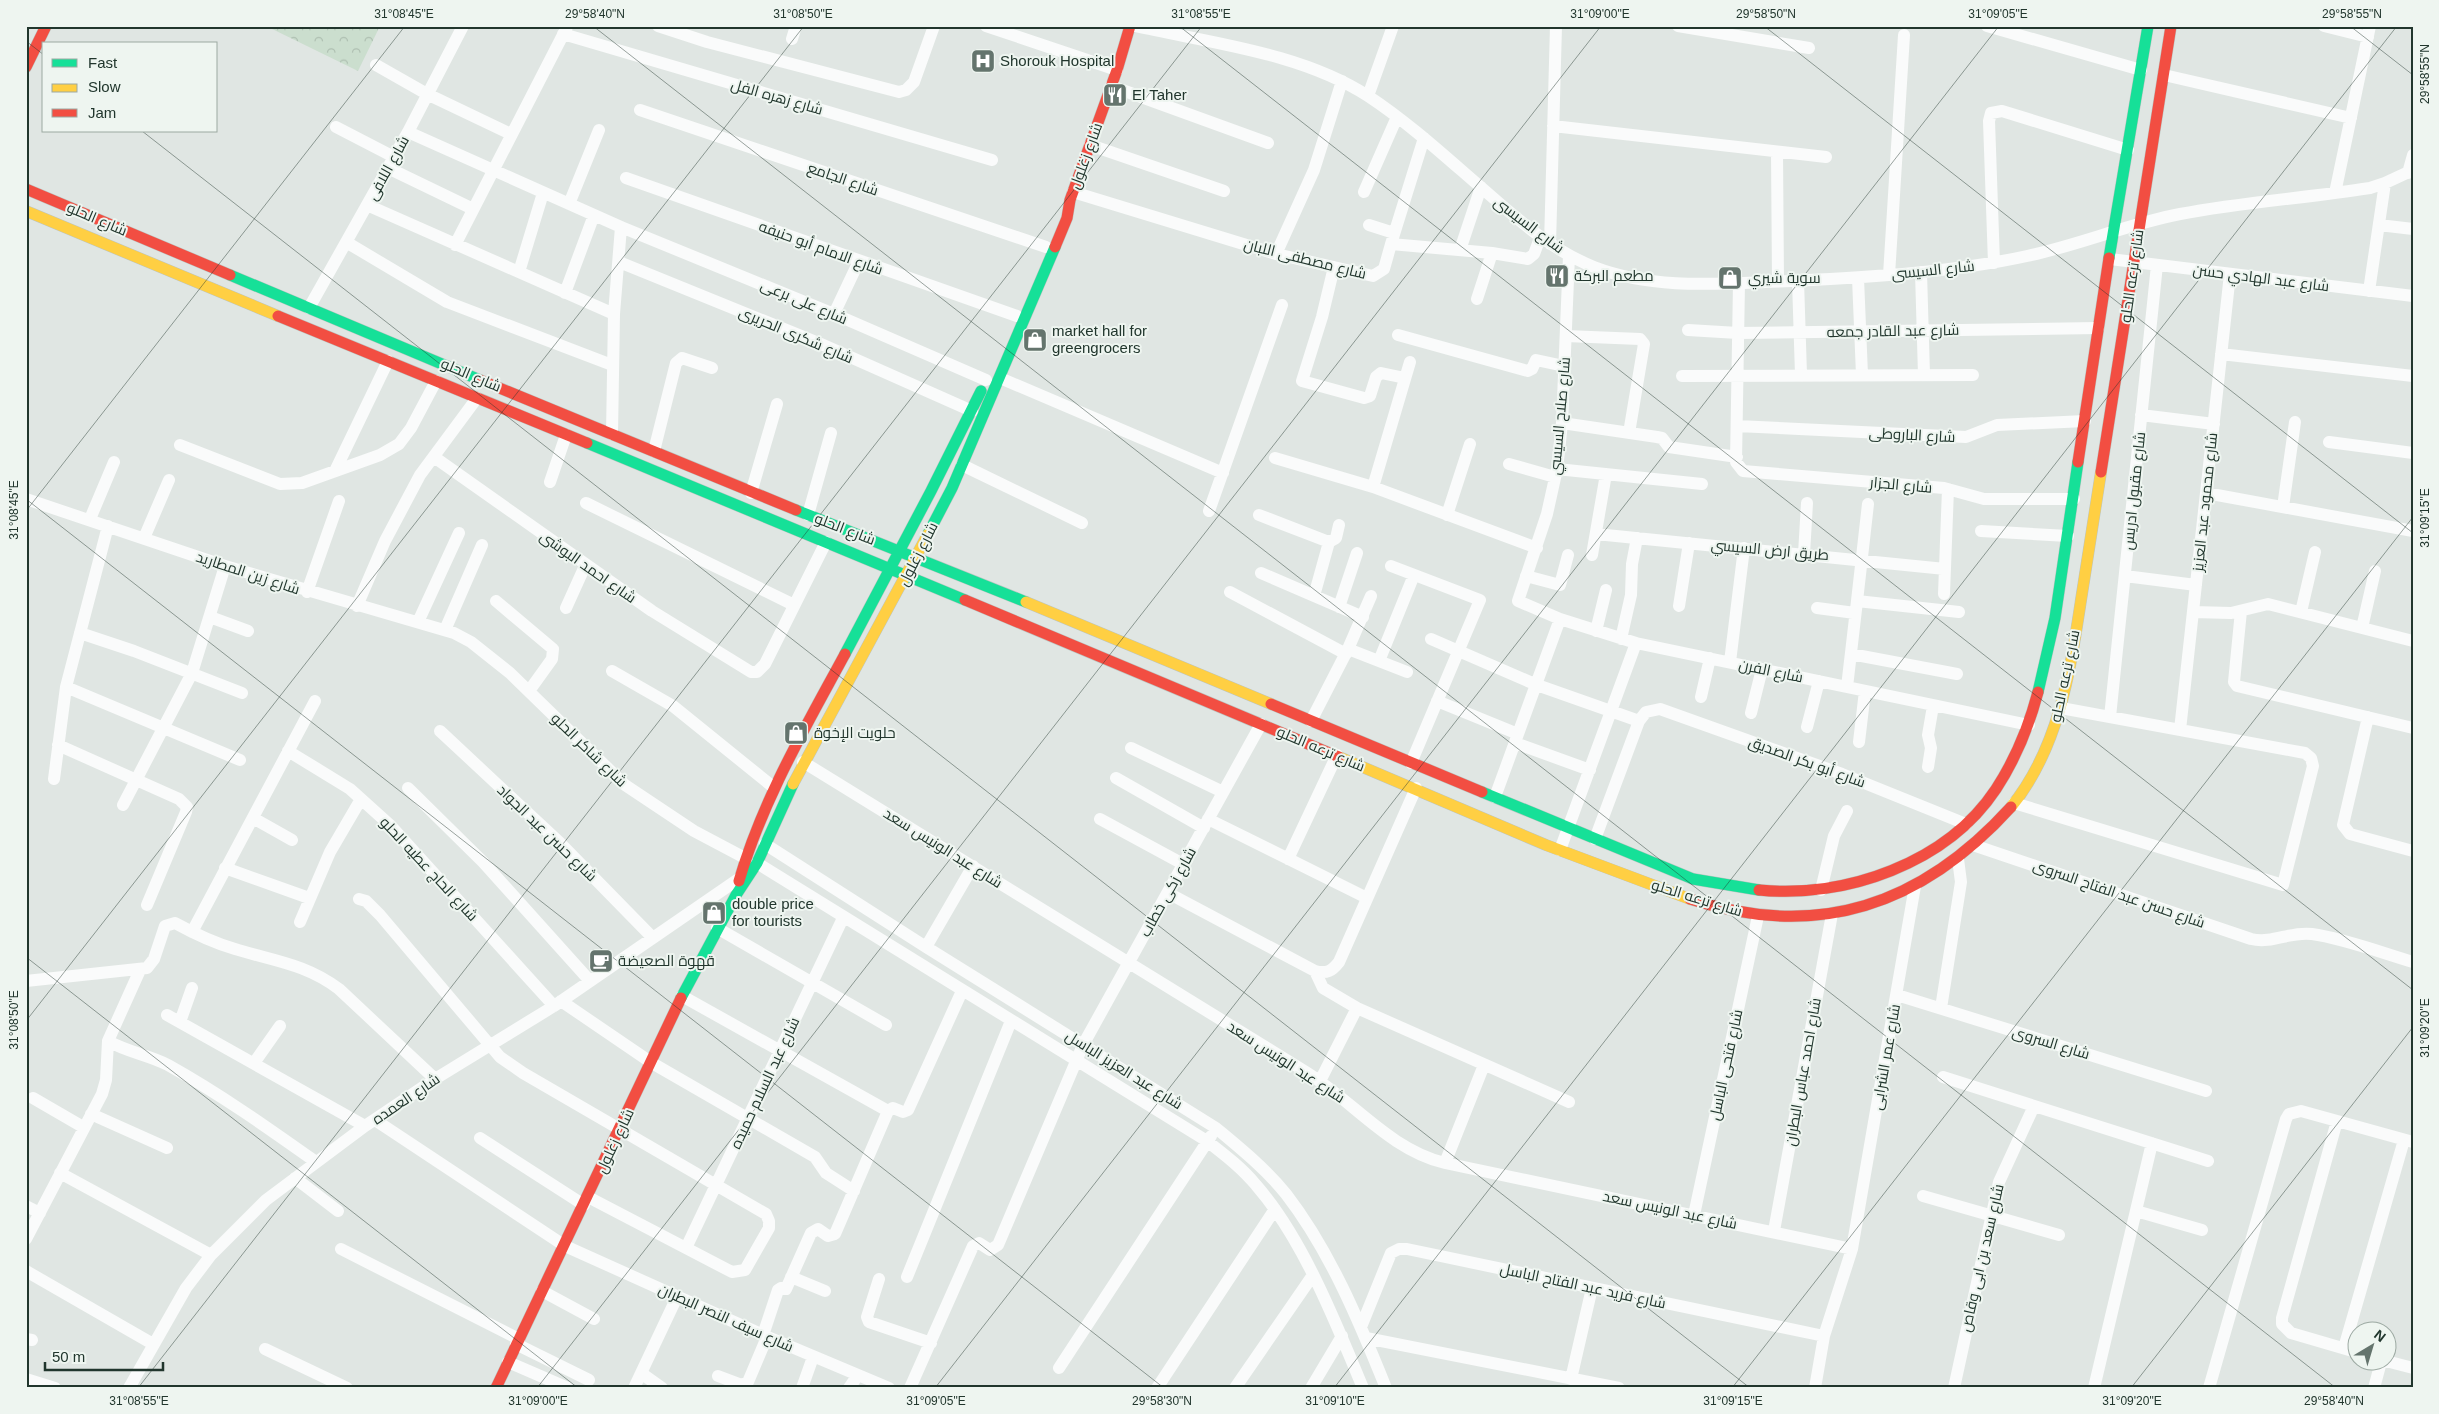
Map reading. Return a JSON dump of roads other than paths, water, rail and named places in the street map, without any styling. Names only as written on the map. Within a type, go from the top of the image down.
[{"type":"street","points":[[26,67],[46,26]]},
{"type":"street","name":"شارع اللافى","points":[[308,308],[368,205],[463,26]]},
{"type":"street","points":[[658,26],[744,52],[899,92],[906,90],[914,82],[934,26]]},
{"type":"street","points":[[792,39],[796,26]]},
{"type":"street","points":[[986,26],[1117,70]]},
{"type":"street","name":"شارع زغلول","points":[[743,878],[757,864],[803,762],[907,576],[962,465],[1067,218],[1071,196],[1117,70],[1130,26]]},
{"type":"street","name":"شارع السيسى","points":[[1135,26],[1278,58],[1342,81],[1368,96],[1424,138],[1545,241],[1569,256],[1597,268],[1636,279],[1717,284],[1858,278],[1994,262],[2055,250],[2139,224],[2181,214],[2370,188],[2386,183],[2410,171]]},
{"type":"street","points":[[1368,96],[1393,26]]},
{"type":"street","points":[[1369,225],[1392,239],[1528,258],[1534,254],[1545,241],[1553,126],[1556,26]]},
{"type":"street","points":[[1678,26],[1721,30],[1809,48]]},
{"type":"street","points":[[1987,26],[2141,70]]},
{"type":"street","name":"شارع ترعه الحلو","points":[[917,556],[1693,879],[1733,888],[1774,892],[1821,890],[1856,882],[1895,869],[1931,850],[1966,824],[1991,796],[2013,762],[2041,692],[2061,582],[2098,328],[2148,26]]},
{"type":"street","name":"شارع ترعه الحلو","points":[[907,576],[1560,850],[1705,904],[1758,916],[1795,917],[1832,914],[1879,901],[1915,886],[1958,859],[1995,825],[2014,803],[2042,757],[2061,708],[2083,587],[2171,26]]},
{"type":"street","points":[[2324,26],[2369,31],[2335,193]]},
{"type":"street","points":[[455,245],[565,30]]},
{"type":"street","name":"شارع زهره الفل","points":[[565,30],[992,160]]},
{"type":"street","points":[[1888,275],[1904,35]]},
{"type":"street","points":[[376,65],[427,94],[511,134]]},
{"type":"street","points":[[2164,75],[2351,118]]},
{"type":"street","points":[[1276,254],[1314,170],[1342,81]]},
{"type":"street","points":[[1111,86],[1268,143]]},
{"type":"street","name":"شارع الجامع","points":[[640,110],[1046,247]]},
{"type":"street","points":[[1994,262],[1989,120],[1991,113],[2002,111],[2128,150]]},
{"type":"street","points":[[1364,192],[1397,117]]},
{"type":"street","points":[[1553,126],[1826,157]]},
{"type":"street","points":[[336,128],[391,163],[473,209]]},
{"type":"street","points":[[569,204],[599,130]]},
{"type":"street","name":"شارع على برعى","points":[[408,132],[621,227],[834,314],[986,380]]},
{"type":"street","points":[[1392,239],[1424,138]]},
{"type":"street","points":[[1090,145],[1224,190]]},
{"type":"street","points":[[1778,152],[1778,281]]},
{"type":"street","points":[[2410,171],[2413,156]]},
{"type":"street","name":"شارع الامام أبو حنيفه","points":[[626,178],[1016,316]]},
{"type":"street","points":[[2369,291],[2386,183]]},
{"type":"street","points":[[1460,250],[1481,187]]},
{"type":"street","points":[[27,212],[30,191]]},
{"type":"street","name":"شارع الحلو","points":[[30,191],[751,493],[917,556]]},
{"type":"street","points":[[519,272],[544,192]]},
{"type":"street","name":"شارع زغلول","points":[[496,1388],[652,1063],[682,996],[736,895],[743,878],[745,858],[772,786],[891,570],[972,411],[1016,316],[1062,209],[1071,196]]},
{"type":"street","name":"شارع مصطفى اللبان","points":[[1071,196],[1276,254],[1377,276],[1384,269],[1392,239]]},
{"type":"street","points":[[368,205],[614,314]]},
{"type":"street","name":"شارع الحلو","points":[[27,212],[907,576]]},
{"type":"street","points":[[565,292],[594,215]]},
{"type":"street","points":[[2379,225],[2413,229]]},
{"type":"street","points":[[612,434],[614,314],[621,227]]},
{"type":"street","points":[[346,242],[447,302],[612,365]]},
{"type":"street","points":[[1477,299],[1492,253]]},
{"type":"street","name":"شارع صلاح السيسي","points":[[1518,601],[1537,548],[1556,473],[1562,423],[1569,256]]},
{"type":"street","name":"شارع عبد الهادي حسن","points":[[2110,260],[2413,296]]},
{"type":"street","points":[[834,314],[859,261]]},
{"type":"street","name":"شارع شكرى الحريرى","points":[[619,262],[821,344],[972,411]]},
{"type":"street","name":"شارع مقبول ادريس","points":[[2110,717],[2157,265]]},
{"type":"street","points":[[1334,267],[1322,317],[1301,379],[1304,383],[1364,398],[1372,392],[1378,374],[1385,373],[1405,378]]},
{"type":"street","points":[[1921,272],[1924,375]]},
{"type":"street","name":"شارع محمود عبد العزيز","points":[[2180,730],[2230,274]]},
{"type":"street","points":[[1858,278],[1862,375]]},
{"type":"street","points":[[1798,280],[1801,375]]},
{"type":"street","points":[[1562,423],[1660,437],[1669,447],[1737,457],[1739,283]]},
{"type":"street","points":[[1209,511],[1282,305]]},
{"type":"street","name":"شارع عبد القادر جمعه","points":[[1688,330],[1738,333],[2098,328]]},
{"type":"street","points":[[1398,335],[1528,371],[1532,370],[1536,360],[1564,366]]},
{"type":"street","points":[[1566,336],[1640,340],[1644,344],[1628,433]]},
{"type":"street","points":[[2221,354],[2413,376]]},
{"type":"street","points":[[654,452],[676,363],[682,358],[712,368]]},
{"type":"street","points":[[335,471],[388,361]]},
{"type":"street","points":[[1373,487],[1410,362]]},
{"type":"street","points":[[1682,376],[1973,375]]},
{"type":"street","points":[[1000,378],[1223,473]]},
{"type":"street","points":[[180,445],[280,484],[302,483],[380,455],[399,444],[411,428],[436,381]]},
{"type":"street","points":[[357,606],[402,507],[420,475],[477,398]]},
{"type":"street","points":[[751,493],[776,404]]},
{"type":"street","points":[[2142,415],[2214,424]]},
{"type":"street","name":"شارع الباروطى","points":[[1737,426],[1961,437],[1972,435],[1997,425],[2085,421]]},
{"type":"street","points":[[2283,507],[2295,422]]},
{"type":"street","points":[[808,515],[831,433]]},
{"type":"street","points":[[550,482],[566,434]]},
{"type":"street","points":[[2329,442],[2413,453]]},
{"type":"street","points":[[1447,515],[1470,444]]},
{"type":"street","name":"شارع احمد البوشى","points":[[434,457],[585,566],[746,670],[757,672],[765,664],[794,604]]},
{"type":"street","name":"شارع الجزار","points":[[1737,457],[1736,462],[1743,470],[1948,489],[1964,496],[1984,499],[2074,499]]},
{"type":"street","points":[[1275,458],[1373,487],[1537,548]]},
{"type":"street","points":[[90,519],[114,462]]},
{"type":"street","points":[[1509,464],[1556,473],[1606,474],[1702,484]]},
{"type":"street","points":[[962,465],[1082,523]]},
{"type":"street","points":[[1592,555],[1606,474]]},
{"type":"street","points":[[144,538],[169,480]]},
{"type":"street","points":[[1944,594],[1948,489]]},
{"type":"street","points":[[2206,493],[2413,531]]},
{"type":"street","name":"شارع زين المطاريد","points":[[26,499],[307,592],[445,630],[470,642]]},
{"type":"street","points":[[307,592],[339,501]]},
{"type":"street","points":[[1804,554],[1807,502]]},
{"type":"street","points":[[586,503],[794,604],[826,542]]},
{"type":"street","points":[[1847,687],[1868,504]]},
{"type":"street","points":[[779,523],[784,505]]},
{"type":"street","points":[[1259,515],[1329,542]]},
{"type":"street","points":[[1314,596],[1329,542],[1336,538],[1339,525]]},
{"type":"street","points":[[54,779],[66,687],[108,526]]},
{"type":"street","points":[[1981,531],[2068,536]]},
{"type":"street","points":[[418,622],[459,533]]},
{"type":"street","name":"طريق ارض السيسي","points":[[1596,534],[1862,559],[1945,569]]},
{"type":"street","points":[[1621,639],[1631,595],[1632,564],[1637,538]]},
{"type":"street","points":[[1678,606],[1689,543]]},
{"type":"street","points":[[445,630],[482,545]]},
{"type":"street","points":[[1730,662],[1744,548]]},
{"type":"street","points":[[2300,612],[2315,552]]},
{"type":"street","points":[[1340,607],[1357,553]]},
{"type":"street","points":[[1526,576],[1560,585],[1568,555]]},
{"type":"street","points":[[123,805],[192,674],[225,566]]},
{"type":"street","points":[[566,608],[585,566]]},
{"type":"street","points":[[1391,566],[1480,600],[1412,763]]},
{"type":"street","points":[[2362,628],[2375,571]]},
{"type":"street","points":[[1261,573],[1363,617]]},
{"type":"street","points":[[1379,661],[1414,575]]},
{"type":"street","points":[[2125,576],[2196,586]]},
{"type":"street","points":[[2061,582],[2083,587]]},
{"type":"street","points":[[1596,631],[1606,590]]},
{"type":"street","points":[[1230,592],[1347,652],[1379,661],[1407,672]]},
{"type":"street","points":[[1311,721],[1347,652],[1371,596]]},
{"type":"street","points":[[496,601],[553,650],[552,659],[529,691]]},
{"type":"street","name":"شارع الفرن","points":[[1518,601],[1560,620],[1636,643],[2029,725]]},
{"type":"street","points":[[2193,612],[2241,611],[2268,604],[2413,641]]},
{"type":"street","points":[[1817,608],[1856,607],[1959,612]]},
{"type":"street","points":[[2241,611],[2234,682],[2237,686],[2413,728]]},
{"type":"street","points":[[210,617],[248,631]]},
{"type":"street","points":[[1495,797],[1560,620]]},
{"type":"street","points":[[80,633],[242,694]]},
{"type":"street","points":[[1430,639],[1537,685],[1611,711],[1643,716],[1595,838]]},
{"type":"street","name":"شارع شاكر الحلو","points":[[470,642],[529,691],[624,785],[694,831],[745,858]]},
{"type":"street","points":[[1560,850],[1636,643]]},
{"type":"street","points":[[1851,654],[1957,674]]},
{"type":"street","points":[[1702,697],[1710,658]]},
{"type":"street","points":[[1751,713],[1762,669]]},
{"type":"street","points":[[612,671],[673,706],[772,786]]},
{"type":"street","points":[[1807,727],[1820,681]]},
{"type":"street","points":[[66,687],[164,726],[240,760]]},
{"type":"street","points":[[1858,742],[1865,691]]},
{"type":"street","points":[[192,932],[315,701]]},
{"type":"street","points":[[1437,701],[1590,770]]},
{"type":"street","points":[[1928,768],[1931,748],[1928,735],[1933,706]]},
{"type":"street","name":"شارع أبو بكر الصديق","points":[[1643,716],[1660,708],[1842,774],[1966,824]]},
{"type":"street","points":[[2014,803],[2283,885],[2313,766],[2311,758],[2305,753],[2061,708]]},
{"type":"street","points":[[2368,717],[2343,820],[2346,830],[2350,834],[2413,851]]},
{"type":"street","name":"شارع زكى خطاب","points":[[931,1344],[973,1246],[979,1243],[990,1250],[998,1245],[1084,1045],[1261,724]]},
{"type":"street","name":"شارع حسن عبد الجواد","points":[[440,731],[560,843],[652,937]]},
{"type":"street","points":[[58,744],[184,802],[186,812],[146,905]]},
{"type":"street","points":[[1131,748],[1223,792]]},
{"type":"street","name":"شارع الحاج عطيه الحلو","points":[[288,751],[350,789],[391,826],[558,1004],[652,1063],[815,1158],[826,1174],[854,1191]]},
{"type":"street","points":[[1288,859],[1337,755]]},
{"type":"street","name":"شارع عبد الونيس سعد","points":[[803,762],[1320,1081],[1409,1150],[1428,1159],[1852,1249]]},
{"type":"street","points":[[1116,778],[1206,824],[1288,859],[1367,898]]},
{"type":"street","points":[[408,788],[483,862],[590,981]]},
{"type":"street","points":[[1168,893],[1324,974],[1333,970],[1339,962],[1416,788]]},
{"type":"street","points":[[300,922],[330,852],[361,799]]},
{"type":"street","points":[[1821,890],[1834,836],[1847,811]]},
{"type":"street","points":[[253,818],[292,840]]},
{"type":"street","points":[[1100,819],[1183,864]]},
{"type":"street","name":"شارع عبد العزيز الباسل","points":[[765,844],[1216,1128],[1240,1149],[1286,1194],[1326,1256],[1363,1333],[1386,1388]]},
{"type":"street","name":"شارع حسن عبد الفتاح السروى","points":[[1973,845],[2245,937],[2265,941],[2292,934],[2313,934],[2413,962]]},
{"type":"street","points":[[1941,1008],[1961,882],[1958,859]]},
{"type":"street","name":"شارع عبد العزيز الباسل","points":[[757,864],[1207,1142],[1233,1161],[1275,1209],[1313,1275],[1342,1336],[1361,1387]]},
{"type":"street","points":[[926,947],[973,866]]},
{"type":"street","points":[[225,868],[309,898]]},
{"type":"street","name":"شارع العمده","points":[[129,1388],[186,1288],[211,1255],[240,1224],[295,1178],[370,1123],[435,1079],[558,1004],[652,937],[743,878]]},
{"type":"street","name":"شارع عمر الشرابى","points":[[1852,1249],[1915,886]]},
{"type":"street","points":[[359,899],[366,901],[380,915],[489,1046],[511,1065],[766,1214],[769,1228],[745,1270],[732,1272],[586,1201],[480,1138]]},
{"type":"street","name":"شارع احمد عباس البطران","points":[[1774,1231],[1832,914]]},
{"type":"street","name":"شارع فتحى الباسل","points":[[1694,1215],[1758,916]]},
{"type":"street","name":"شارع عبد السلام حميده","points":[[686,1248],[843,918]]},
{"type":"street","points":[[26,980],[140,970],[151,964],[165,926],[175,923],[235,949],[297,965],[326,979],[339,988],[435,1079]]},
{"type":"street","points":[[717,928],[886,1025]]},
{"type":"street","points":[[26,1239],[91,1114],[106,1080],[108,1041],[140,970]]},
{"type":"street","points":[[1315,971],[1323,988],[1330,994],[1357,1008],[1569,1102]]},
{"type":"street","points":[[180,1022],[192,988]]},
{"type":"street","points":[[718,1376],[742,1385],[748,1382],[765,1336],[778,1290],[781,1288],[786,1289],[813,1231],[818,1229],[831,1237],[836,1234],[888,1111],[893,1108],[903,1112],[908,1110],[962,991]]},
{"type":"street","name":"شارع السروى","points":[[1897,994],[2206,1091]]},
{"type":"street","points":[[682,996],[888,1111]]},
{"type":"street","points":[[1320,1081],[1357,1008]]},
{"type":"street","name":"شارع سيف النصر البطران","points":[[167,1015],[254,1063],[370,1123],[565,1246],[765,1336],[889,1388]]},
{"type":"street","points":[[907,1277],[1011,1021]]},
{"type":"street","points":[[254,1063],[280,1026]]},
{"type":"street","points":[[108,1041],[130,1052],[168,1065],[238,1107],[316,1162]]},
{"type":"street","points":[[1445,1163],[1484,1065]]},
{"type":"street","points":[[1943,1077],[2208,1160]]},
{"type":"street","points":[[33,1098],[84,1127]]},
{"type":"street","name":"شارع سعد بن ابى وقاص","points":[[1954,1388],[1999,1182],[2034,1106]]},
{"type":"street","points":[[2209,1388],[2286,1119],[2295,1111],[2302,1111],[2409,1141],[2358,1322]]},
{"type":"street","points":[[91,1114],[167,1148]]},
{"type":"street","points":[[2337,1121],[2282,1318],[2286,1330],[2291,1333],[2346,1349]]},
{"type":"street","points":[[1059,1368],[1216,1128]]},
{"type":"street","points":[[2094,1388],[2152,1143]]},
{"type":"street","points":[[60,1173],[211,1255]]},
{"type":"street","points":[[295,1178],[338,1211]]},
{"type":"street","points":[[1923,1196],[2059,1235]]},
{"type":"street","points":[[26,1206],[40,1213]]},
{"type":"street","points":[[1157,1388],[1275,1209]]},
{"type":"street","points":[[2136,1211],[2202,1230]]},
{"type":"street","points":[[342,1249],[589,1380]]},
{"type":"street","name":"شارع فريد عبد الفتاح الباسل","points":[[1363,1333],[1387,1260],[1391,1253],[1398,1249],[1824,1336]]},
{"type":"street","points":[[1815,1388],[1824,1336],[1852,1249]]},
{"type":"street","points":[[26,1271],[153,1344]]},
{"type":"street","points":[[1235,1388],[1313,1275]]},
{"type":"street","points":[[791,1276],[825,1292]]},
{"type":"street","points":[[879,1279],[867,1317],[869,1322],[931,1344],[910,1388]]},
{"type":"street","points":[[1576,1382],[1592,1288]]},
{"type":"street","points":[[542,1291],[594,1319]]},
{"type":"street","points":[[634,1388],[677,1297]]},
{"type":"street","points":[[1363,1333],[1576,1382],[1619,1388]]},
{"type":"street","points":[[1311,1388],[1342,1336]]},
{"type":"street","points":[[264,1349],[347,1388]]},
{"type":"street","points":[[802,1388],[813,1357]]},
{"type":"street","points":[[508,1362],[568,1388]]},
{"type":"street","points":[[2396,1364],[2413,1368]]},
{"type":"street","points":[[2374,1388],[2378,1372]]},
{"type":"street","points":[[641,1373],[662,1388]]},
{"type":"street","points":[[849,1388],[858,1375]]},
{"type":"street","points":[[26,1379],[55,1388]]},
{"type":"place","name":"Shorouk Hospital","points":[[983,61]]},
{"type":"place","name":"El Taher","points":[[1115,95]]},
{"type":"place","name":"مطعم البركة","points":[[1557,276]]},
{"type":"place","name":"سوية شيري","points":[[1730,278]]},
{"type":"place","name":"market hall for greengrocers","points":[[1035,340]]},
{"type":"place","name":"حلويت الإخوة","points":[[796,733]]},
{"type":"place","name":"double price for tourists","points":[[714,913]]},
{"type":"place","name":"قهوة الصعيضة","points":[[601,961]]}]
